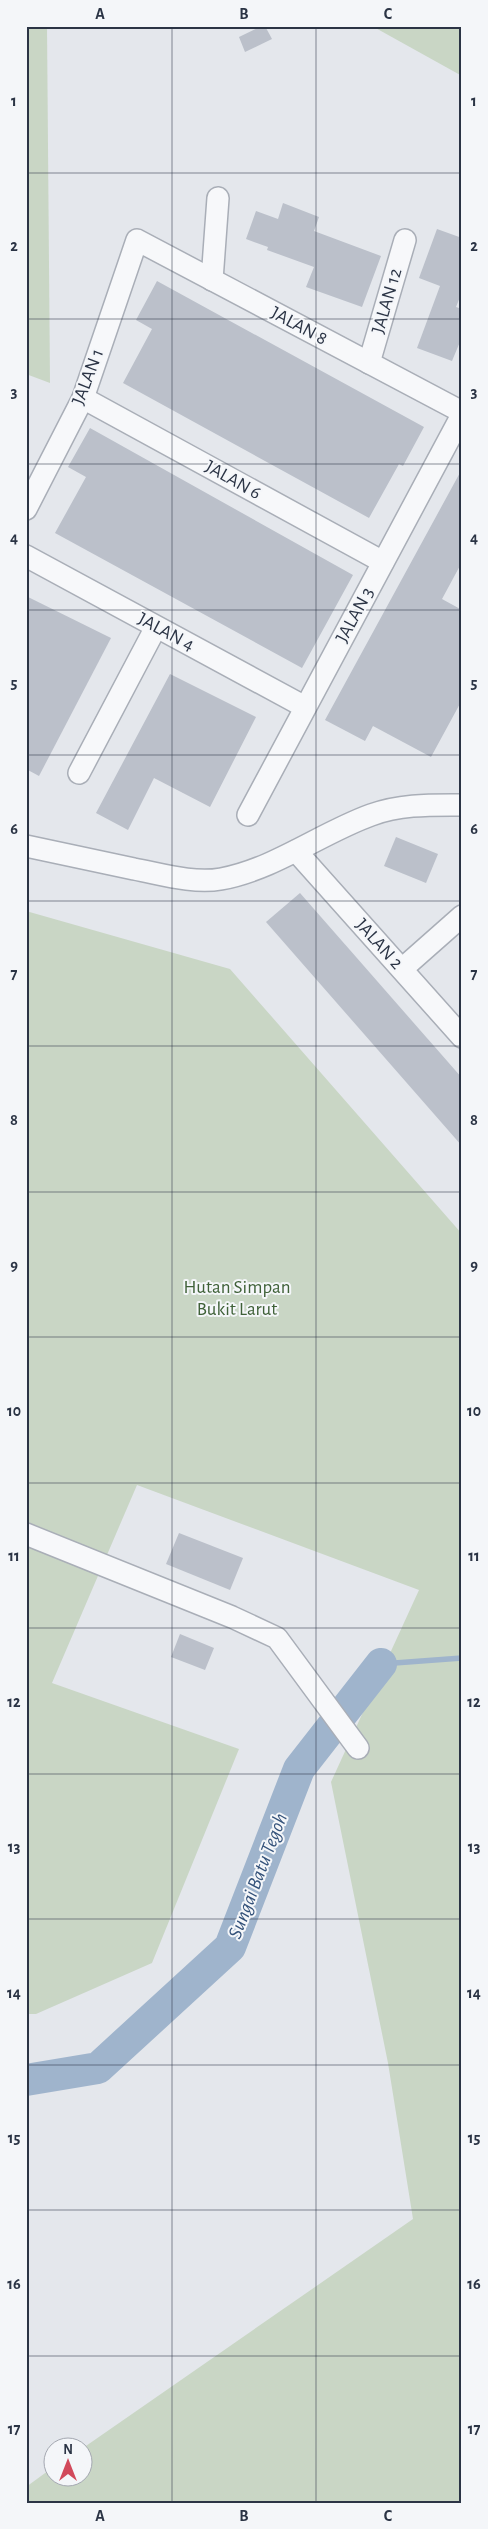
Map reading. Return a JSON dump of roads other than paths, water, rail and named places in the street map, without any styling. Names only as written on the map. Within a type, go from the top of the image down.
[{"type":"street","points":[[212,280],[218,198]]},
{"type":"street","name":"JALAN 8","points":[[136,240],[462,414]]},
{"type":"street","name":"JALAN 1","points":[[26,509],[83,398],[136,240]]},
{"type":"street","name":"JALAN 12","points":[[368,363],[405,240]]},
{"type":"street","name":"JALAN 6","points":[[83,398],[383,562]]},
{"type":"street","name":"JALAN 3","points":[[248,815],[462,414]]},
{"type":"street","name":"JALAN 4","points":[[26,556],[305,707]]},
{"type":"street","points":[[79,773],[156,627]]},
{"type":"street","points":[[26,846],[160,874],[201,880],[220,879],[244,872],[296,851],[371,815],[398,807],[462,805]]},
{"type":"street","name":"JALAN 2","points":[[296,851],[462,1037]]},
{"type":"street","points":[[402,969],[462,916]]},
{"type":"street","points":[[26,1534],[232,1616],[277,1638],[358,1748]]},
{"type":"waterway","name":"Sungai Batu Tegoh","points":[[381,1664],[462,1658]]},
{"type":"waterway","name":"Sungai Batu Tegoh","points":[[26,2080],[98,2068],[230,1947],[299,1769],[381,1664]]},
{"type":"park label","name":"Hutan Simpan Bukit Larut","points":[[237,1298]]}]
